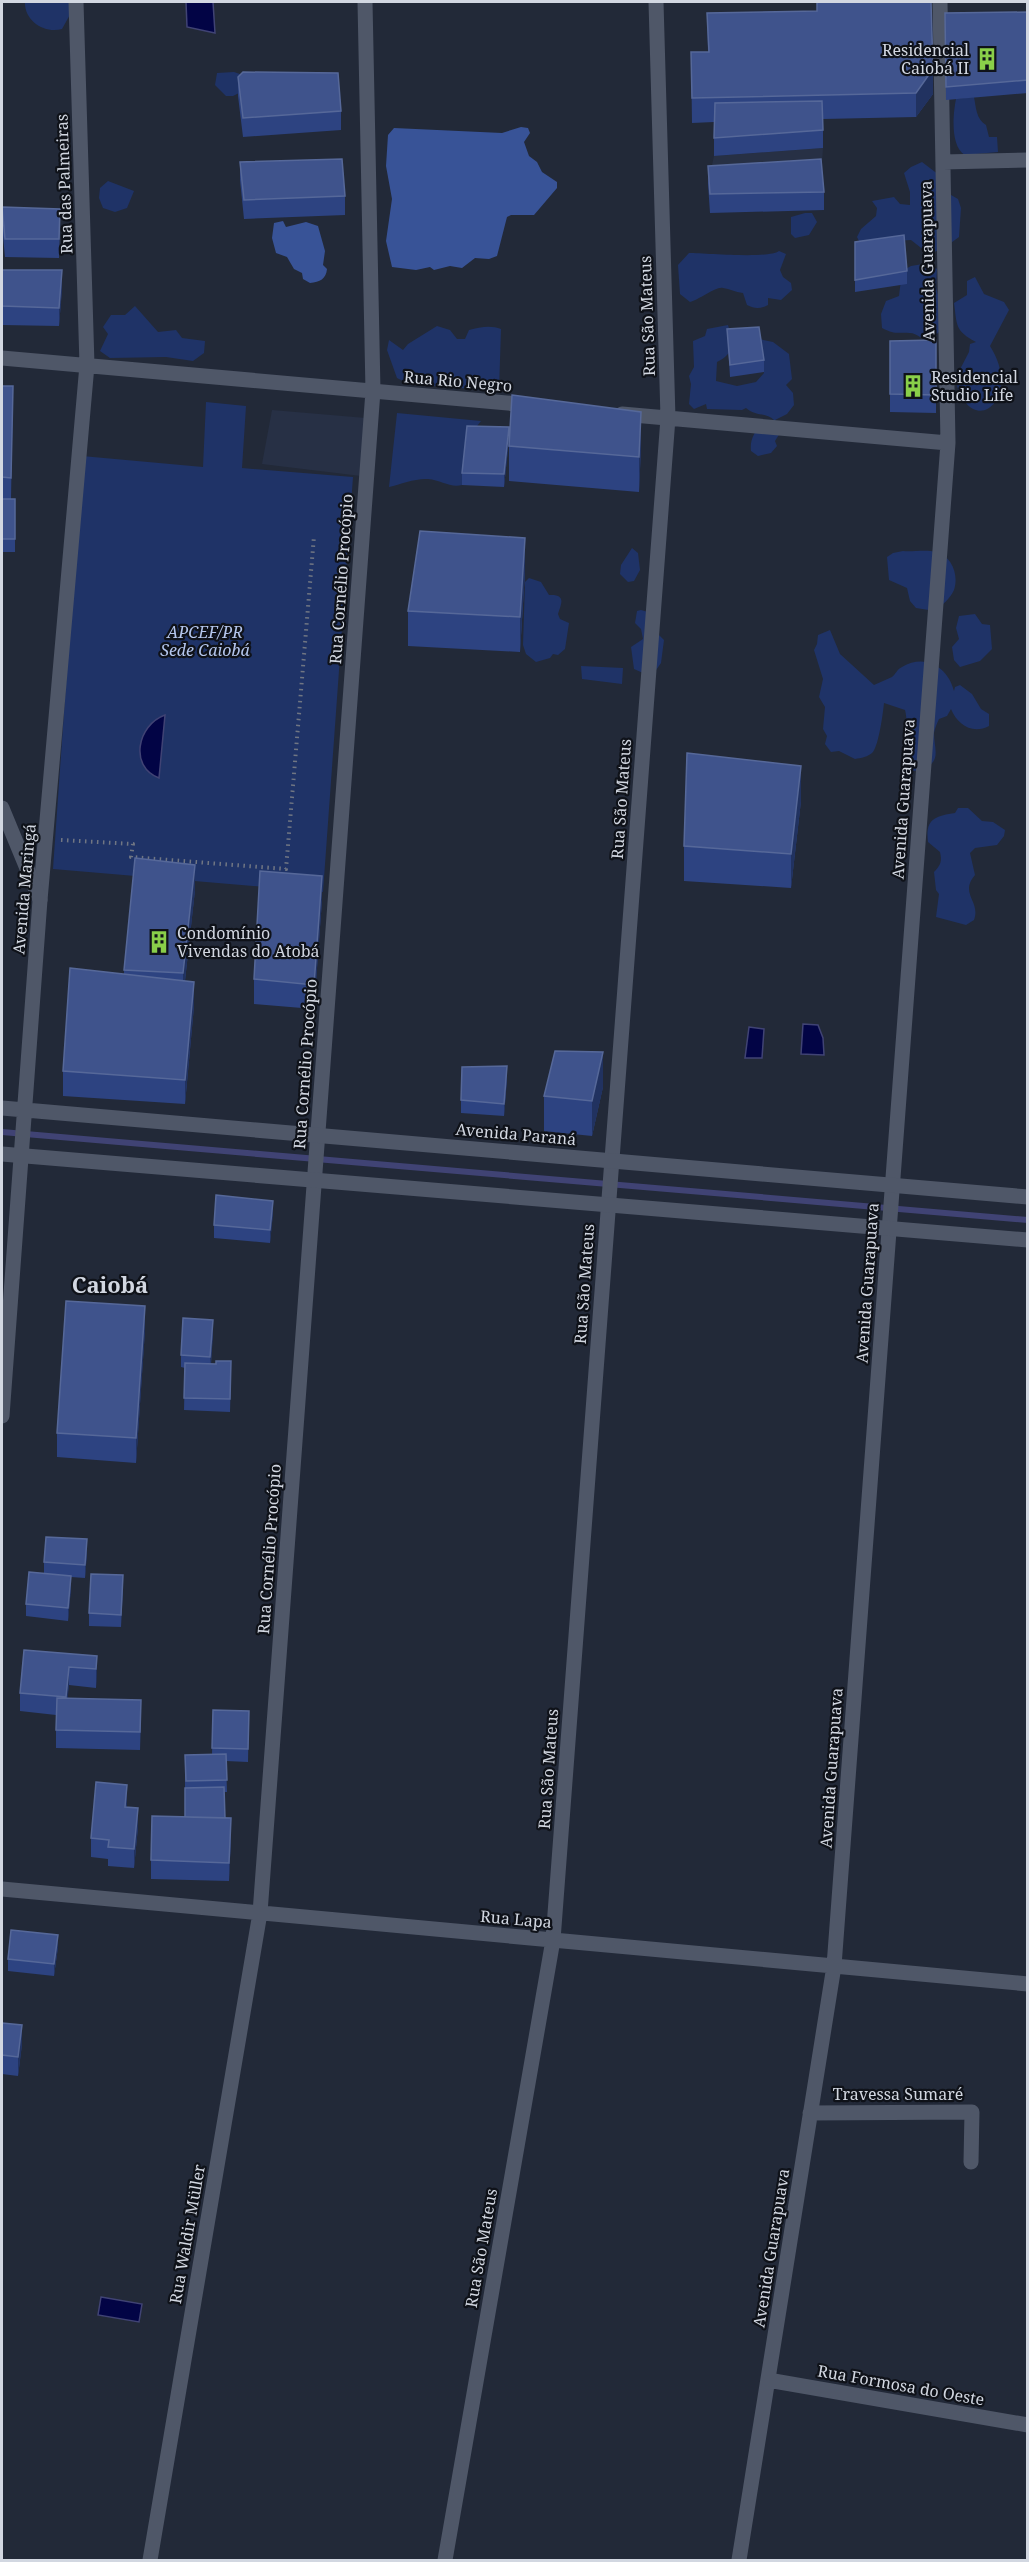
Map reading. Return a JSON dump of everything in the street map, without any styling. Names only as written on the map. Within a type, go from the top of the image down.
[{"type":"street","name":"Rua das Palmeiras","points":[[76,2],[87,366]]},
{"type":"street","name":"Rua Cornélio Procópio","points":[[260,1913],[373,391],[365,2]]},
{"type":"street","name":"Rua São Mateus","points":[[445,2560],[553,1940],[668,418],[656,2]]},
{"type":"street","name":"Avenida Guarapuava","points":[[739,2560],[834,1966],[948,443],[940,2]]},
{"type":"street","points":[[943,162],[1028,160]]},
{"type":"street","name":"Rua Rio Negro","points":[[2,358],[550,407]]},
{"type":"street","name":"Avenida Maringá","points":[[2,1416],[2,1388],[40,900],[87,366]]},
{"type":"street","points":[[609,412],[948,443]]},
{"type":"street","points":[[2,808],[40,900]]},
{"type":"street","name":"Avenida Paraná","points":[[2,1107],[611,1167],[1028,1197]]},
{"type":"street","points":[[2,1154],[315,1176],[889,1225],[1028,1240]]},
{"type":"street","points":[[2,1292],[14,1240]]},
{"type":"street","name":"Rua Lapa","points":[[2,1889],[1028,1984]]},
{"type":"street","name":"Rua Waldir Müller","points":[[150,2560],[260,1913]]},
{"type":"street","name":"Travessa Sumaré","points":[[810,2113],[972,2112],[971,2162]]},
{"type":"street","name":"Rua Formosa do Oeste","points":[[768,2380],[1028,2425]]},
{"type":"path","points":[[46,839],[133,844],[131,857],[286,869],[314,536]]},
{"type":"shaded area","points":[[186,2],[213,2],[215,33],[187,27]]},
{"type":"shaded area","points":[[521,127],[528,128],[530,133],[524,142],[529,156],[537,162],[542,172],[557,182],[557,188],[534,215],[507,217],[497,256],[489,259],[475,258],[462,268],[450,266],[434,270],[430,267],[416,270],[392,267],[386,241],[392,199],[386,166],[388,135],[394,128],[502,133]]},
{"type":"shaded area","points":[[823,148],[821,178],[708,184],[714,156]]},
{"type":"shaded area","points":[[283,221],[286,227],[306,222],[318,226],[325,251],[323,265],[327,269],[322,279],[310,283],[303,279],[302,273],[294,269],[287,257],[276,253],[272,238],[274,223]]},
{"type":"shaded area","points":[[272,410],[366,418],[361,476],[262,464]]},
{"type":"shaded area","points":[[165,715],[159,778],[149,773],[143,765],[140,746],[148,728],[155,720]]},
{"type":"shaded area","points":[[803,1024],[818,1025],[823,1038],[824,1055],[801,1054]]},
{"type":"shaded area","points":[[749,1027],[764,1029],[762,1058],[745,1058]]},
{"type":"shaded area","points":[[101,2297],[142,2304],[139,2322],[98,2315]]},
{"type":"green space","points":[[25,2],[77,2],[62,29],[49,30],[32,20],[28,15]]},
{"type":"green space","points":[[234,72],[243,75],[239,93],[226,96],[215,85],[217,73]]},
{"type":"green space","points":[[974,97],[978,116],[986,125],[989,137],[997,137],[998,152],[965,155],[957,145],[954,121],[956,99]]},
{"type":"green space","points":[[922,162],[943,178],[951,195],[958,199],[961,208],[959,237],[934,252],[925,251],[911,240],[860,243],[857,237],[861,229],[876,216],[877,208],[872,201],[894,197],[900,204],[910,205],[910,192],[904,173]]},
{"type":"green space","points":[[108,181],[134,191],[127,208],[115,212],[103,208],[99,198],[100,188]]},
{"type":"green space","points":[[812,213],[817,222],[809,235],[795,238],[791,234],[791,217]]},
{"type":"green space","points":[[779,251],[786,254],[780,270],[783,277],[791,283],[792,290],[781,300],[768,298],[768,305],[758,308],[747,305],[743,293],[723,288],[716,289],[690,302],[680,294],[678,265],[689,253],[763,255]]},
{"type":"green space","points":[[929,263],[937,269],[936,287],[946,326],[928,338],[882,328],[881,314],[886,301],[899,296],[902,271],[911,266]]},
{"type":"green space","points":[[975,277],[984,294],[1004,302],[1009,310],[990,346],[999,365],[1001,383],[998,397],[991,406],[982,411],[972,408],[962,398],[955,379],[969,352],[970,344],[976,342],[958,327],[954,303],[967,295],[967,281]]},
{"type":"green space","points":[[135,306],[158,332],[176,330],[182,338],[205,341],[204,353],[193,361],[166,357],[110,358],[100,351],[108,334],[103,327],[111,315],[125,315]]},
{"type":"green space","points":[[728,325],[731,347],[727,355],[717,362],[716,381],[737,386],[756,382],[764,373],[759,339],[773,342],[789,354],[792,379],[786,385],[793,393],[794,405],[787,414],[775,420],[780,433],[775,441],[777,446],[771,453],[758,456],[751,451],[756,431],[764,424],[774,420],[768,416],[753,413],[746,408],[742,410],[707,409],[706,404],[694,409],[689,404],[691,384],[689,376],[694,367],[693,341],[705,336],[707,329]]},
{"type":"green space","points":[[437,326],[450,330],[457,339],[465,339],[469,330],[481,327],[501,329],[499,391],[409,384],[397,378],[387,350],[389,340],[403,350],[408,344]]},
{"type":"green space","name":"APCEF/PR Sede Caiobá","points":[[206,402],[246,406],[242,468],[353,477],[323,892],[53,869],[82,456],[203,467]]},
{"type":"green space","points":[[397,413],[481,421],[467,439],[462,485],[423,479],[389,487]]},
{"type":"green space","points":[[632,548],[638,553],[640,570],[634,581],[628,582],[620,574],[621,565]]},
{"type":"green space","points":[[903,551],[936,552],[942,554],[953,567],[956,578],[954,590],[935,611],[916,608],[910,601],[907,588],[889,580],[887,557]]},
{"type":"green space","points":[[529,578],[541,582],[549,595],[561,598],[558,614],[560,619],[569,623],[565,649],[558,655],[553,654],[550,658],[536,662],[526,654],[523,645],[525,582]]},
{"type":"green space","points":[[637,611],[648,612],[657,633],[664,640],[661,663],[654,673],[643,673],[634,669],[631,647],[643,639],[641,629],[635,623]]},
{"type":"green space","points":[[975,614],[982,624],[990,625],[992,649],[980,661],[960,667],[954,660],[952,647],[959,639],[956,628],[959,616]]},
{"type":"green space","points":[[830,630],[840,654],[874,685],[892,677],[900,668],[911,663],[927,662],[947,675],[954,691],[955,687],[960,685],[972,694],[981,709],[989,714],[989,726],[971,729],[957,719],[951,709],[947,716],[939,719],[935,727],[936,754],[933,762],[920,770],[911,770],[901,764],[905,744],[905,710],[884,703],[879,736],[873,752],[855,759],[839,751],[831,752],[825,744],[827,736],[823,729],[825,707],[819,697],[823,679],[814,650],[818,635]]},
{"type":"green space","points":[[581,666],[623,668],[622,684],[582,679]]},
{"type":"green space","points":[[958,808],[968,808],[982,821],[993,822],[1005,830],[1004,836],[997,845],[975,848],[970,853],[975,875],[969,887],[969,893],[975,913],[974,920],[966,925],[936,917],[939,894],[936,890],[934,872],[940,863],[941,855],[928,842],[927,834],[933,820],[955,813]]},
{"type":"building","points":[[817,2],[931,2],[933,69],[916,93],[692,98],[691,52],[709,52],[707,13],[817,11]]},
{"type":"building","name":"Residencial Caiobá II","points":[[1028,12],[1028,80],[946,87],[945,13]]},
{"type":"building","points":[[243,72],[338,73],[341,111],[243,118],[238,77]]},
{"type":"building","points":[[822,101],[823,130],[714,138],[715,103]]},
{"type":"building","points":[[342,159],[345,196],[244,200],[240,162]]},
{"type":"building","points":[[821,159],[824,192],[710,194],[708,166]]},
{"type":"building","points":[[2,207],[60,209],[59,239],[5,239]]},
{"type":"building","points":[[904,235],[907,271],[855,280],[855,242]]},
{"type":"building","points":[[2,270],[62,270],[59,308],[2,306]]},
{"type":"building","points":[[759,327],[764,360],[730,365],[727,329]]},
{"type":"building","name":"Residencial Studio Life","points":[[936,340],[936,395],[890,394],[890,341]]},
{"type":"building","points":[[2,386],[13,386],[11,478],[2,477]]},
{"type":"building","points":[[512,395],[641,412],[639,457],[509,446]]},
{"type":"building","points":[[467,426],[509,427],[504,474],[462,473]]},
{"type":"building","points":[[2,499],[15,499],[15,539],[2,539]]},
{"type":"building","points":[[420,531],[525,538],[520,617],[408,611]]},
{"type":"building","points":[[687,753],[801,766],[791,854],[684,846]]},
{"type":"building","name":"Condomínio Vivendas do Atobá","points":[[135,858],[195,865],[183,973],[124,970]]},
{"type":"building","points":[[260,871],[322,876],[314,985],[254,979]]},
{"type":"building","points":[[70,968],[194,982],[185,1080],[63,1071]]},
{"type":"building","points":[[555,1051],[603,1052],[592,1101],[544,1096]]},
{"type":"building","points":[[507,1066],[504,1104],[461,1100],[462,1067]]},
{"type":"building","points":[[216,1195],[273,1201],[270,1230],[214,1225]]},
{"type":"building","points":[[66,1301],[145,1306],[136,1438],[57,1433]]},
{"type":"building","points":[[183,1318],[213,1320],[210,1357],[181,1355]]},
{"type":"building","points":[[216,1361],[231,1361],[230,1399],[184,1398],[185,1363],[216,1364]]},
{"type":"building","points":[[46,1537],[87,1539],[85,1565],[44,1562]]},
{"type":"building","points":[[29,1572],[71,1576],[68,1608],[26,1604]]},
{"type":"building","points":[[91,1574],[123,1575],[121,1615],[89,1613]]},
{"type":"building","points":[[24,1650],[97,1656],[96,1669],[69,1667],[66,1697],[20,1693]]},
{"type":"building","points":[[57,1698],[141,1700],[140,1732],[56,1730]]},
{"type":"building","points":[[213,1710],[249,1711],[248,1749],[212,1748]]},
{"type":"building","points":[[226,1754],[227,1780],[186,1781],[185,1755]]},
{"type":"building","points":[[96,1782],[127,1785],[125,1807],[138,1808],[134,1849],[108,1847],[109,1840],[91,1838]]},
{"type":"building","points":[[224,1787],[225,1818],[185,1817],[185,1788]]},
{"type":"building","points":[[152,1816],[231,1818],[229,1863],[151,1860]]},
{"type":"building","points":[[11,1930],[58,1935],[54,1964],[8,1959]]},
{"type":"building","points":[[2,2023],[22,2025],[18,2057],[2,2055]]},
{"type":"waterway","points":[[2,1132],[1028,1220]]},
{"type":"place","name":"Residencial Caiobá II","points":[[987,59]]},
{"type":"place","name":"Residencial Studio Life","points":[[913,386]]},
{"type":"place","name":"Condomínio Vivendas do Atobá","points":[[159,942]]},
{"type":"district","name":"Caiobá","points":[[110,1284]]}]
